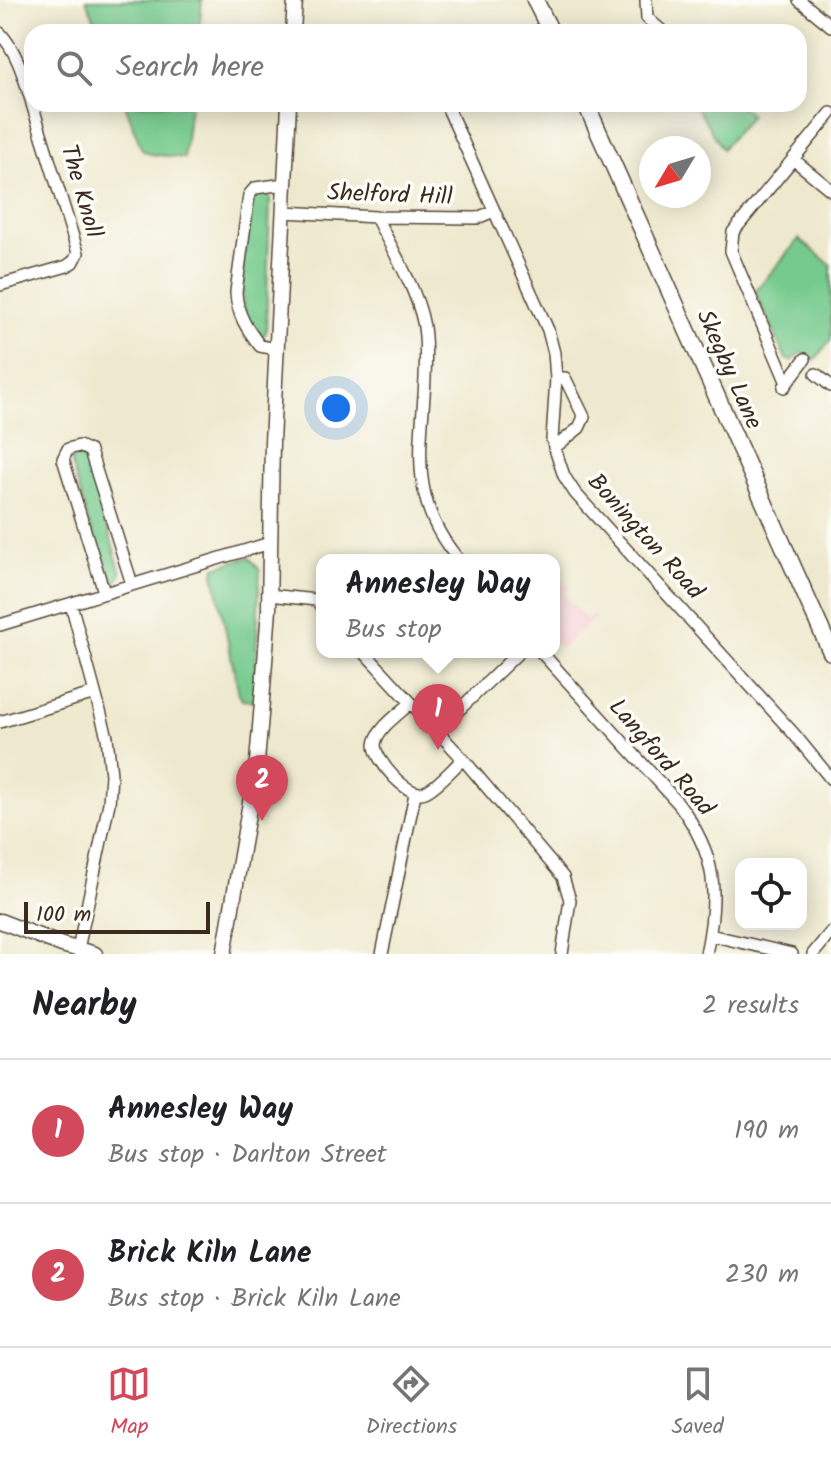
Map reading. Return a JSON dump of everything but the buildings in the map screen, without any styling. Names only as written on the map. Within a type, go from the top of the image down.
[{"type":"main road","points":[[535,0],[547,24]]},
{"type":"main road","name":"Skegby Lane","points":[[590,112],[831,652]]},
{"type":"street","points":[[294,24],[295,0]]},
{"type":"street","points":[[646,0],[647,18],[654,24]]},
{"type":"street","points":[[799,0],[830,25]]},
{"type":"street","name":"The Knoll","points":[[0,33],[10,44],[24,79]]},
{"type":"street","name":"The Knoll","points":[[0,285],[67,266],[78,253],[34,112]]},
{"type":"street","points":[[224,954],[257,762],[269,595],[289,112]]},
{"type":"street","name":"Bonington Road","points":[[450,112],[548,330],[556,378],[554,448],[564,476],[575,493],[831,779]]},
{"type":"street","points":[[805,359],[785,385],[730,242],[733,232],[831,113]]},
{"type":"street","points":[[793,159],[831,190]]},
{"type":"street","points":[[277,349],[260,346],[245,327],[237,307],[236,292],[249,195],[255,188],[285,184]]},
{"type":"street","name":"Shelford Hill","points":[[284,212],[477,218],[494,211]]},
{"type":"street","points":[[376,217],[416,300],[426,335],[420,475],[432,522],[454,554]]},
{"type":"street","points":[[816,374],[831,386]]},
{"type":"street","points":[[554,448],[579,428],[584,417],[570,383],[565,378],[556,378]]},
{"type":"street","points":[[104,592],[63,459],[68,449],[74,447],[90,451],[132,584]]},
{"type":"street","points":[[0,625],[270,543]]},
{"type":"street","points":[[269,595],[316,600]]},
{"type":"street","points":[[71,604],[107,737],[111,775],[109,803],[78,949]]},
{"type":"street","points":[[370,658],[463,759],[563,877],[570,900],[562,954]]},
{"type":"street","points":[[437,731],[513,658]]},
{"type":"street","name":"Langford Road","points":[[546,658],[679,804],[697,828],[710,859],[713,877],[706,954]]},
{"type":"street","points":[[0,722],[95,693]]},
{"type":"street","points":[[411,703],[378,734],[375,746],[379,757],[406,790],[415,794],[426,792],[463,759]]},
{"type":"street","points":[[382,954],[415,794]]},
{"type":"street","points":[[0,921],[60,950],[78,949],[95,954]]},
{"type":"street","points":[[813,954],[831,932]]},
{"type":"street","points":[[710,935],[792,954]]},
{"type":"shaded area","points":[[562,580],[569,587],[563,594],[586,619],[593,614],[596,617],[561,649],[560,648]]},
{"type":"green space","points":[[86,0],[202,0],[200,24],[96,24]]},
{"type":"green space","points":[[128,112],[189,112],[184,158],[150,154],[142,150]]},
{"type":"green space","points":[[700,112],[747,112],[751,115],[722,149]]},
{"type":"green space","points":[[263,189],[270,197],[266,333],[262,336],[251,326],[245,312],[242,273],[253,199]]},
{"type":"green space","points":[[799,239],[831,265],[831,340],[814,361],[802,352],[792,361],[786,359],[755,292]]},
{"type":"green space","points":[[77,455],[87,459],[121,573],[116,584],[105,579],[72,465],[72,459]]},
{"type":"green space","points":[[249,557],[260,570],[254,701],[242,700],[239,694],[214,574],[215,567]]},
{"type":"place","name":"Annesley Way","points":[[438,750]]},
{"type":"place","name":"Brick Kiln Lane","points":[[262,821]]}]
